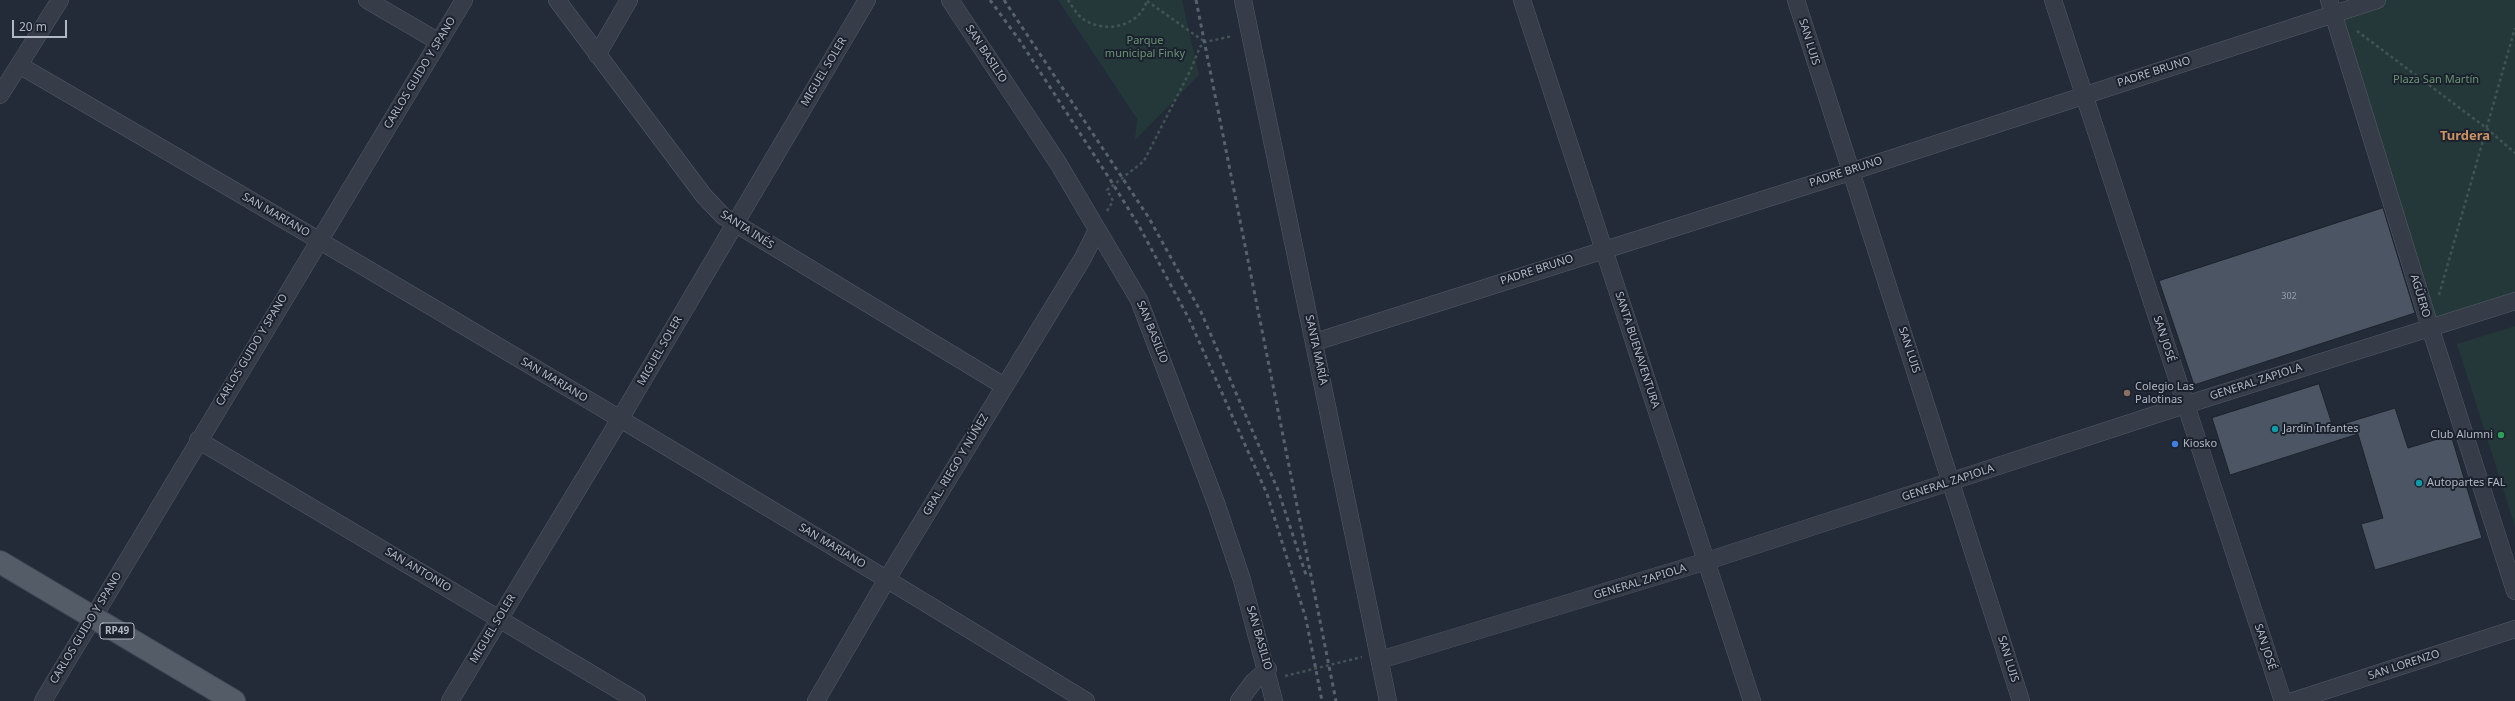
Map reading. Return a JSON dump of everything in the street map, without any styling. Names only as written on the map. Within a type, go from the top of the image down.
[{"type":"main road","name":"RP49","points":[[0,562],[234,701]]},
{"type":"street","points":[[0,95],[60,0]]},
{"type":"street","points":[[367,0],[439,42]]},
{"type":"street","name":"CARLOS GUIDO Y SPANO","points":[[43,701],[198,440],[464,0]]},
{"type":"street","name":"SANTA INÉS","points":[[557,0],[704,196],[723,216],[1004,386]]},
{"type":"street","points":[[597,55],[630,0]]},
{"type":"street","name":"MIGUEL SOLER","points":[[450,701],[620,419],[734,223],[867,0]]},
{"type":"street","name":"SAN BASILIO","points":[[950,0],[1058,163],[1139,300],[1179,399],[1240,573],[1269,674],[1274,701]]},
{"type":"street","name":"SANTA MARÍA","points":[[1243,0],[1315,342],[1388,701]]},
{"type":"street","name":"SANTA BUENAVENTURA","points":[[1522,0],[1752,701]]},
{"type":"street","name":"SAN LUIS","points":[[1796,0],[1850,172],[1952,482],[2021,701]]},
{"type":"street","name":"SAN JOSÉ","points":[[2053,0],[2283,701]]},
{"type":"street","name":"PADRE BRUNO","points":[[1315,342],[1850,172],[2083,95],[2331,7],[2377,0]]},
{"type":"street","name":"AGÜERO","points":[[2331,7],[2430,327],[2515,591]]},
{"type":"street","name":"SAN MARIANO","points":[[19,66],[319,240],[620,419],[887,579],[1086,701]]},
{"type":"street","name":"GRAL. RIEGO Y NÚÑEZ","points":[[816,701],[887,579],[1083,258],[1097,230]]},
{"type":"street","name":"GENERAL ZAPIOLA","points":[[1380,660],[1707,561],[2185,405],[2515,301]]},
{"type":"street","name":"SAN ANTONIO","points":[[198,440],[637,701]]},
{"type":"street","name":"SAN LORENZO","points":[[2293,701],[2515,629]]},
{"type":"street","points":[[1239,701],[1254,681],[1269,674]]},
{"type":"path","points":[[1068,0],[1082,19],[1093,25],[1109,28],[1133,19],[1141,13],[1147,1],[1205,42]]},
{"type":"path","points":[[2331,7],[2485,127],[2515,153]]},
{"type":"path","points":[[2438,296],[2485,127],[2515,28]]},
{"type":"path","points":[[1097,230],[1113,202],[1108,190],[1144,161],[1191,69],[1200,47],[1205,42],[1249,32]]},
{"type":"path","points":[[1269,674],[1366,656],[1380,660]]},
{"type":"green space","name":"Parque municipal Finky","points":[[1058,0],[1182,0],[1199,75],[1135,140],[1137,119]]},
{"type":"green space","name":"Plaza San Martín","points":[[2377,0],[2515,0],[2515,301],[2430,327],[2333,14]]},
{"type":"green space","name":"Club Alumni","points":[[2515,326],[2515,526],[2457,344]]},
{"type":"building","points":[[2383,208],[2415,313],[2194,385],[2159,281]]},
{"type":"building","name":"Autopartes FAL","points":[[2319,384],[2333,427],[2395,408],[2408,448],[2451,435],[2482,538],[2375,570],[2361,524],[2383,518],[2358,434],[2230,475],[2212,418]]},
{"type":"railway","points":[[990,0],[1020,41],[1113,184],[1139,226],[1189,319],[1267,494],[1306,619],[1322,701]]},
{"type":"railway","points":[[1004,0],[1149,218],[1201,312],[1278,490],[1307,578]]},
{"type":"railway","points":[[1196,0],[1336,701]]},
{"type":"place","name":"Colegio Las Palotinas","points":[[2127,393]]},
{"type":"place","name":"Jardín Infantes","points":[[2275,429]]},
{"type":"place","name":"Club Alumni","points":[[2501,435]]},
{"type":"place","name":"Kiosko","points":[[2175,444]]},
{"type":"place","name":"Autopartes FAL","points":[[2419,483]]},
{"type":"district","name":"Turdera","points":[[2465,136]]}]
